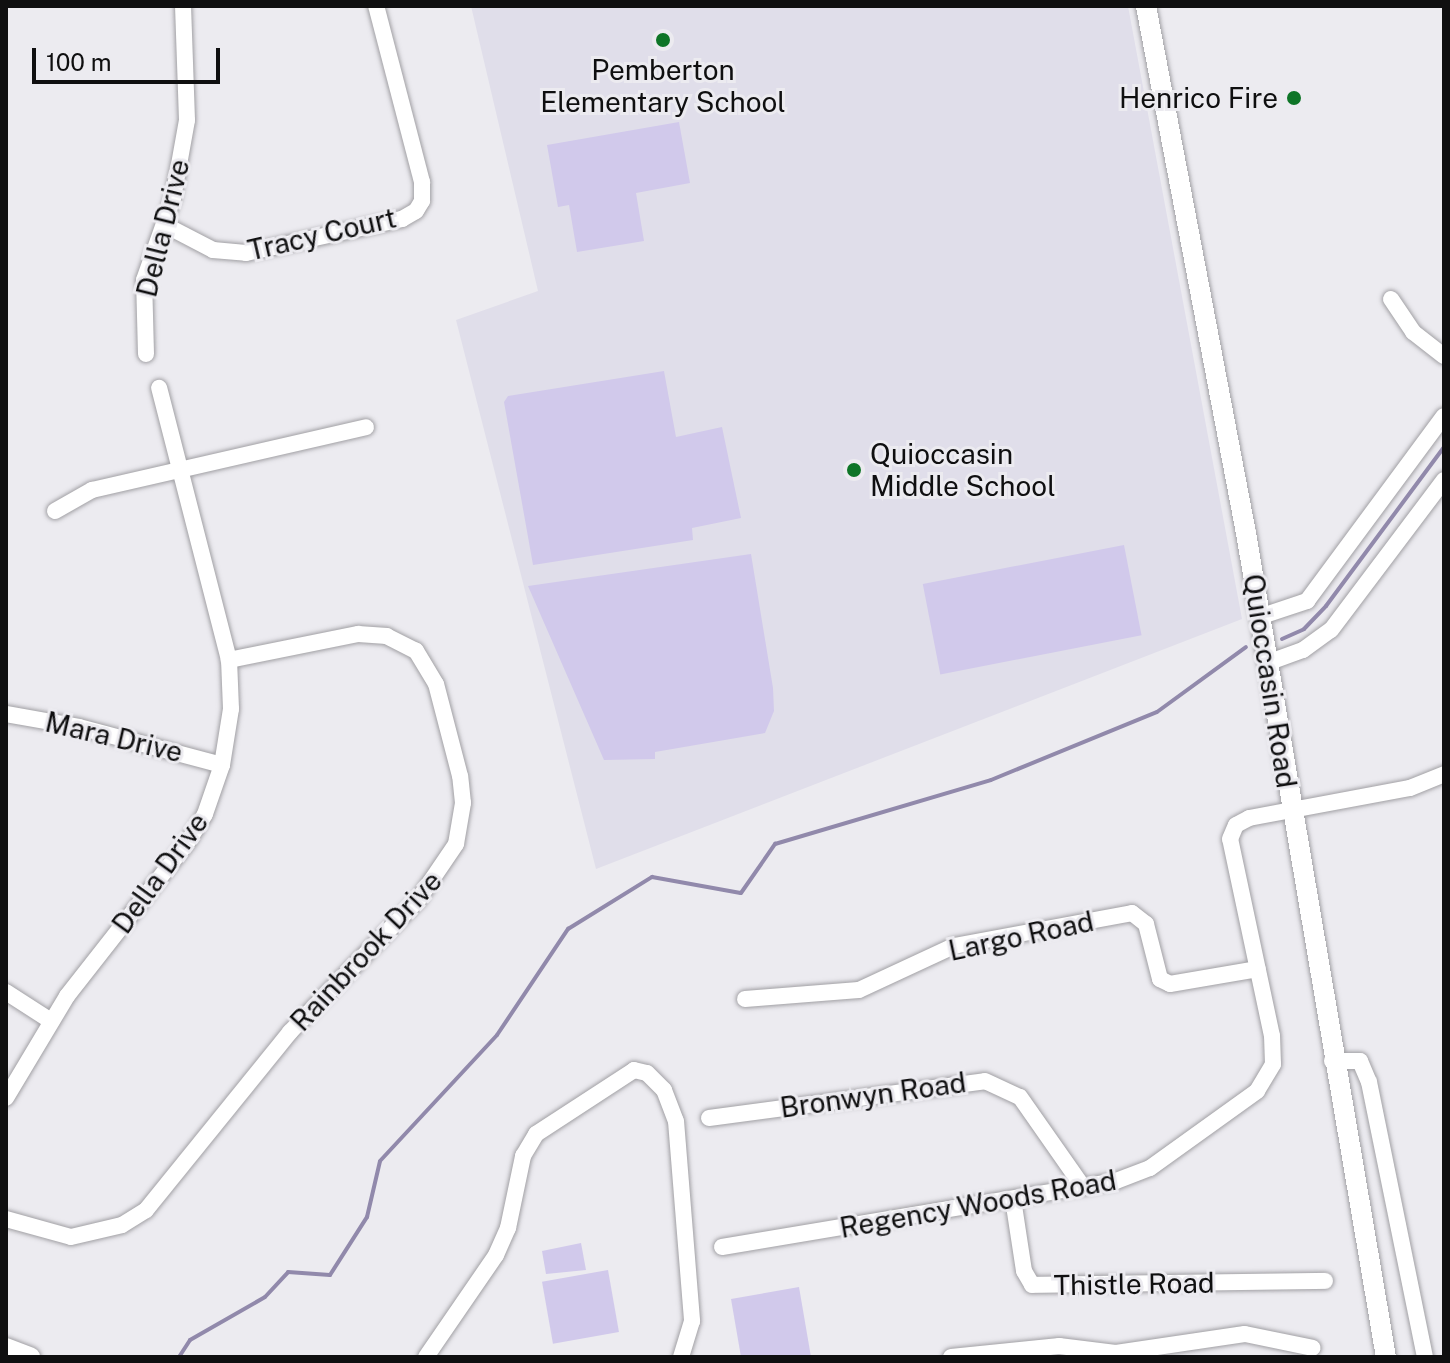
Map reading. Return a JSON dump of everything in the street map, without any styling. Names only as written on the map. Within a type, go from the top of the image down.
[{"type":"main road","name":"Quioccasin Road","points":[[1146,6],[1259,617],[1332,1061],[1386,1357]]},
{"type":"main road","points":[[6,1348],[30,1357]]},
{"type":"street","name":"Della Drive","points":[[146,354],[144,280],[165,225],[187,120],[183,6]]},
{"type":"street","name":"Tracy Court","points":[[165,225],[213,250],[246,253],[402,219],[416,211],[422,201],[422,182],[376,6]]},
{"type":"street","points":[[1391,299],[1413,332],[1444,356]]},
{"type":"street","name":"Della Drive","points":[[6,1098],[51,1021],[187,843],[205,814],[222,765],[231,709],[229,660],[159,388]]},
{"type":"street","points":[[1259,617],[1307,601],[1444,416]]},
{"type":"street","points":[[55,511],[80,494],[366,427]]},
{"type":"street","points":[[1267,663],[1303,650],[1331,630],[1444,480]]},
{"type":"street","name":"Rainbrook Drive","points":[[6,1219],[71,1237],[122,1225],[146,1210],[301,1020],[418,900],[456,844],[463,803],[460,776],[436,684],[416,651],[387,636],[358,634],[229,660]]},
{"type":"street","name":"Mara Drive","points":[[6,714],[79,727],[222,765]]},
{"type":"street","name":"Regency Woods Road","points":[[722,1247],[1083,1187],[1140,1174],[1267,1080],[1274,1055],[1230,835],[1241,821],[1439,781]]},
{"type":"street","name":"Largo Road","points":[[745,999],[859,990],[954,946],[1132,913],[1146,924],[1160,979],[1170,984],[1258,969]]},
{"type":"street","points":[[6,992],[51,1021]]},
{"type":"street","points":[[1332,1061],[1360,1061],[1369,1082],[1425,1357]]},
{"type":"street","points":[[426,1357],[496,1255],[508,1228],[523,1156],[536,1134],[634,1070],[647,1073],[664,1090],[676,1121],[692,1321],[681,1357]]},
{"type":"street","name":"Bronwyn Road","points":[[709,1118],[985,1081],[1020,1097],[1083,1187]]},
{"type":"street","name":"Thistle Road","points":[[1013,1199],[1024,1271],[1032,1285],[1325,1281]]},
{"type":"street","points":[[951,1357],[1059,1346],[1116,1353],[1245,1334],[1313,1348]]},
{"type":"shaded area","name":"Quioccasin Middle School","points":[[471,6],[1128,6],[1242,619],[596,869],[456,320],[538,291]]},
{"type":"shaded area","points":[[679,122],[690,183],[636,193],[644,241],[577,252],[569,205],[558,207],[547,145]]},
{"type":"shaded area","points":[[664,371],[676,437],[722,427],[741,518],[692,528],[693,540],[533,565],[504,402],[508,396]]},
{"type":"shaded area","points":[[1124,545],[1142,635],[940,674],[923,584]]},
{"type":"shaded area","points":[[751,554],[773,688],[774,711],[765,733],[655,752],[655,759],[604,760],[528,586]]},
{"type":"shaded area","points":[[581,1243],[586,1270],[546,1274],[542,1251]]},
{"type":"shaded area","points":[[608,1270],[619,1332],[553,1344],[542,1282]]},
{"type":"shaded area","points":[[799,1287],[811,1357],[741,1357],[731,1299]]},
{"type":"waterway","points":[[1282,639],[1304,629],[1326,606],[1444,447]]},
{"type":"waterway","points":[[179,1357],[190,1340],[265,1297],[288,1272],[330,1275],[367,1217],[380,1161],[497,1035],[568,929],[652,877],[741,893],[775,844],[991,780],[1157,712],[1246,647]]},
{"type":"place","name":"Pemberton Elementary School","points":[[663,40]]},
{"type":"place","name":"Henrico Fire","points":[[1294,98]]},
{"type":"place","name":"Quioccasin Middle School","points":[[854,470]]}]
